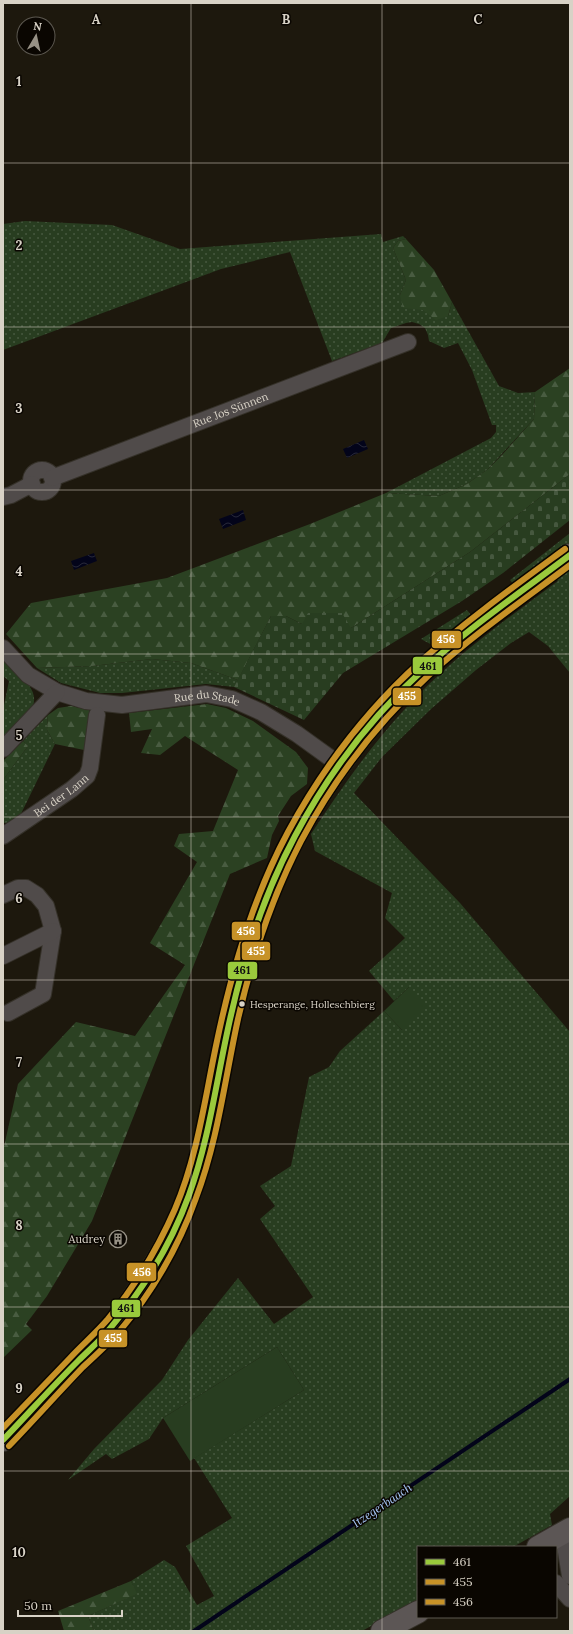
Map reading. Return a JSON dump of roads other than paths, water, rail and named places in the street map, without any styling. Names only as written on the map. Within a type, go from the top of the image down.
[{"type":"main road","points":[[3,1440],[114,1324],[149,1275],[172,1234],[189,1196],[205,1144],[230,1017],[240,977],[257,925],[274,880],[295,836],[317,799],[340,765],[396,697],[423,669],[476,625],[570,555]]},
{"type":"main road","points":[[540,1546],[566,1531]]},
{"type":"main road","points":[[382,1631],[417,1613]]},
{"type":"street","name":"Rue Jos Sünnen","points":[[3,497],[11,495],[32,484],[33,488],[39,492],[46,492],[51,487],[52,478],[408,342]]},
{"type":"street","name":"Rue du Stade","points":[[3,648],[28,674],[57,692],[86,701],[122,705],[206,694],[232,699],[261,712],[291,730],[340,765]]},
{"type":"street","points":[[3,749],[57,692]]},
{"type":"street","name":"Bei der Lann","points":[[3,836],[72,789],[87,776],[90,768],[97,715]]},
{"type":"street","points":[[3,895],[18,888],[26,888],[37,895],[46,906],[53,932],[42,994],[5,1011]]},
{"type":"street","points":[[3,956],[53,932]]},
{"type":"street","points":[[566,1531],[570,1576]]},
{"type":"street","points":[[557,1583],[570,1599]]},
{"type":"water","points":[[364,440],[368,449],[347,458],[343,449]]},
{"type":"water","points":[[243,510],[246,520],[223,529],[219,519]]},
{"type":"water","points":[[94,553],[97,561],[74,570],[71,561]]},
{"type":"waterway","name":"Itzegerbaach","points":[[194,1631],[570,1379]]},
{"type":"place","name":"Hesperange, Holleschbierg","points":[[242,1004]]},
{"type":"place","name":"Audrey","points":[[118,1239]]}]
